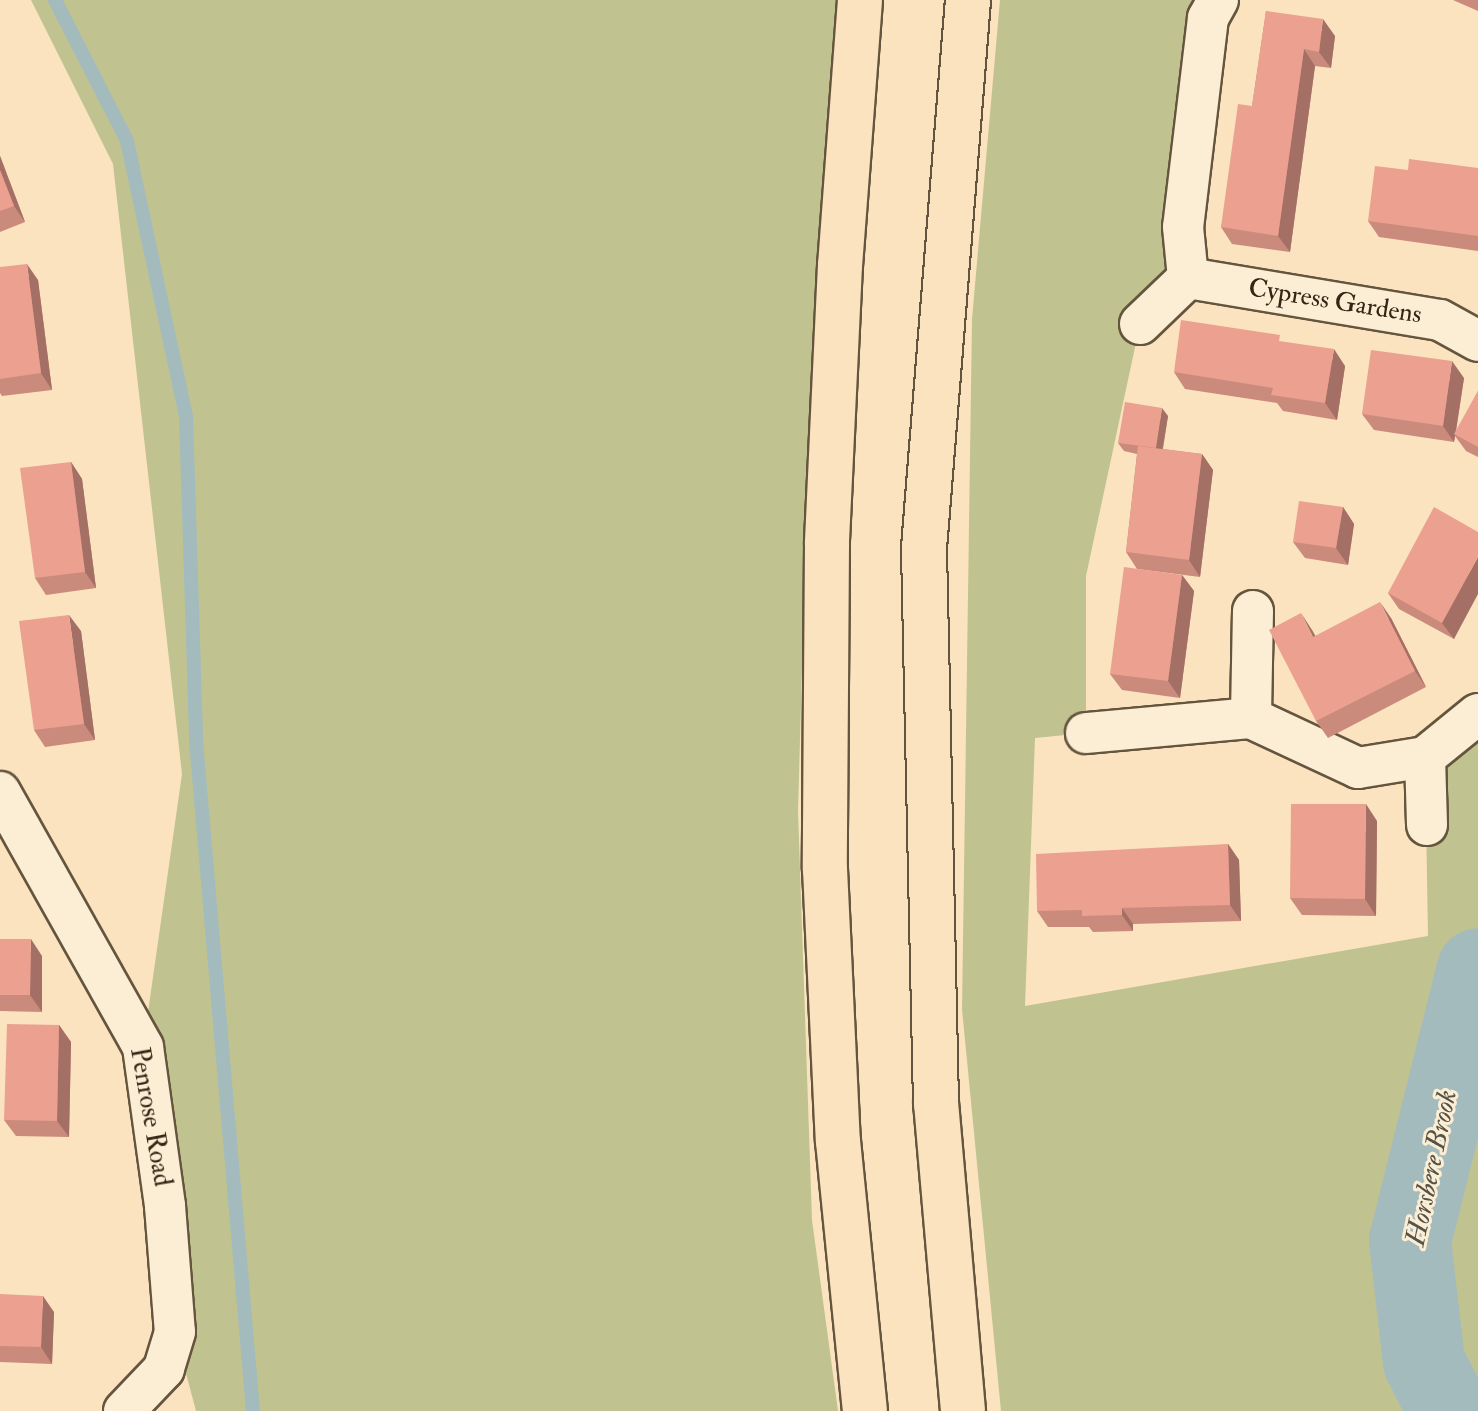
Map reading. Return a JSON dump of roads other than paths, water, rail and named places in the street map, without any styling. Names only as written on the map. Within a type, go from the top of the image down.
[{"type":"highway","points":[[860,0],[840,265],[828,529],[825,869],[838,1141],[865,1411]]},
{"type":"highway","points":[[963,1411],[936,1104],[924,548],[968,0]]},
{"type":"street","points":[[1140,324],[1188,278],[1183,227],[1208,18],[1218,0]]},
{"type":"street","name":"Cypress Gardens","points":[[1188,278],[1440,320],[1478,341]]},
{"type":"street","points":[[1251,718],[1253,611]]},
{"type":"street","points":[[1086,733],[1251,718],[1358,768],[1425,757],[1478,714]]},
{"type":"street","points":[[1425,757],[1427,825]]},
{"type":"street","name":"Penrose Road","points":[[0,792],[143,1047],[165,1206],[175,1332],[164,1369],[124,1411]]},
{"type":"waterway","points":[[55,0],[127,141],[186,417],[196,741],[253,1411]]},
{"type":"waterway","name":"Horsbere Brook","points":[[1449,1411],[1424,1362],[1410,1241],[1478,969]]}]
